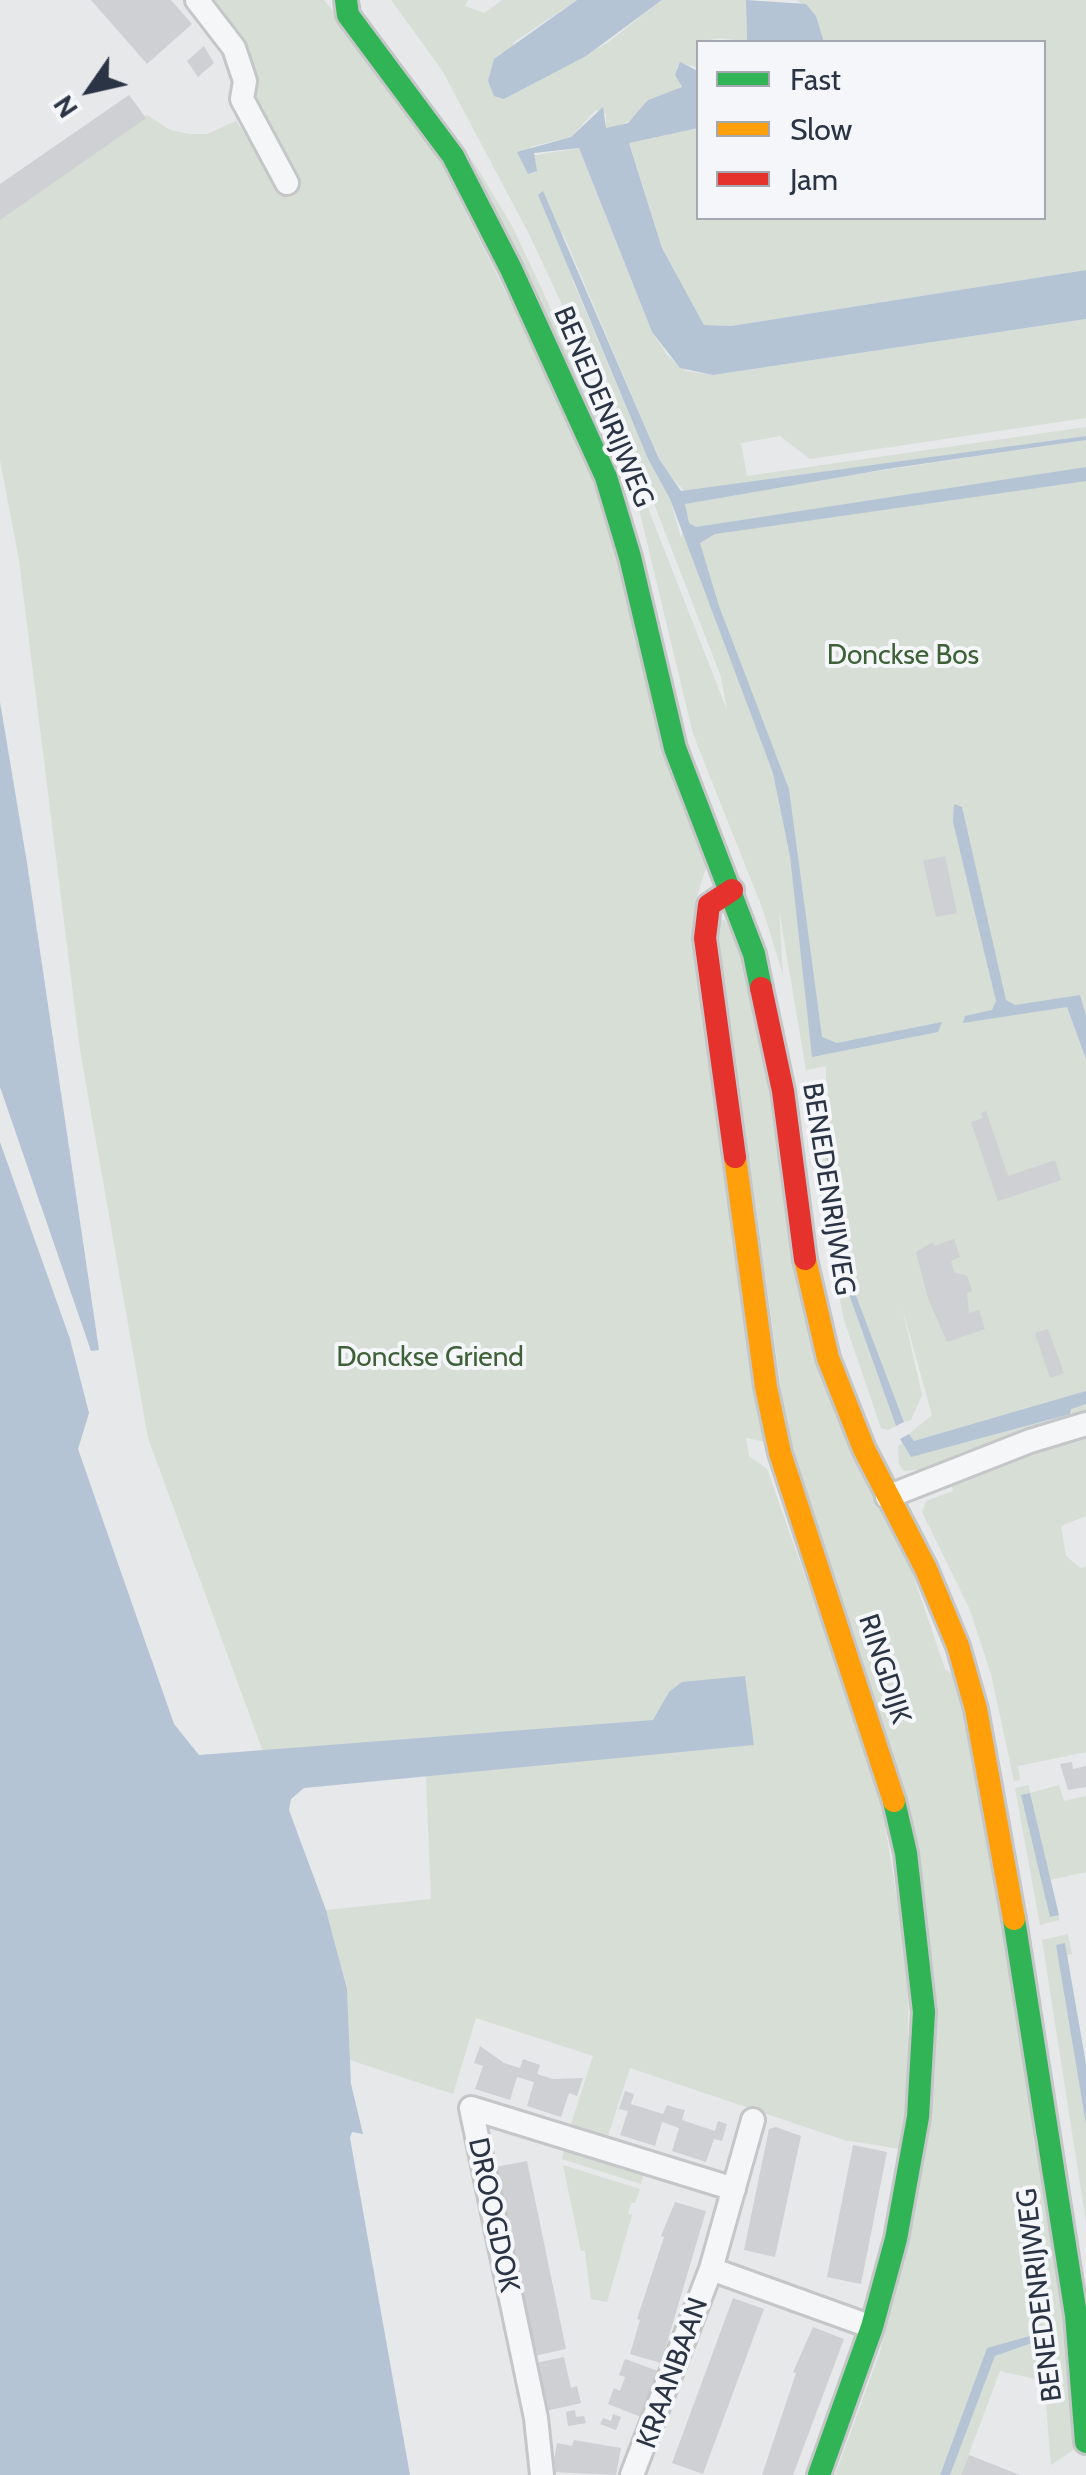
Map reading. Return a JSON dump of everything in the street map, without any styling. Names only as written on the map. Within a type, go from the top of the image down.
[{"type":"street","points":[[198,0],[243,66],[242,99],[287,184]]},
{"type":"street","name":"BENEDENRIJWEG","points":[[346,0],[348,15],[452,156],[512,269],[606,477],[630,557],[676,748],[732,890],[772,1026],[808,1283],[842,1398],[939,1600],[976,1709],[1040,2064],[1076,2315],[1086,2442]]},
{"type":"street","name":"RINGDIJK","points":[[732,890],[709,906],[705,938],[766,1388],[780,1453],[888,1779],[918,1936],[924,2012],[918,2117],[896,2240],[872,2327],[818,2475]]},
{"type":"street","points":[[888,1497],[1030,1441],[1086,1424]]},
{"type":"street","name":"DROOGDOK","points":[[542,2475],[536,2418],[471,2108],[734,2190]]},
{"type":"street","name":"KRAANBAAN","points":[[632,2475],[711,2269],[753,2120]]},
{"type":"street","name":"KRAANBAAN","points":[[711,2269],[872,2327]]},
{"type":"green space","name":"Donckse Griend","points":[[201,0],[324,0],[418,117],[596,473],[706,868],[696,900],[766,1442],[746,1438],[749,1456],[767,1469],[878,1782],[909,1972],[906,2150],[844,2140],[630,2068],[608,2136],[571,2124],[593,2056],[476,2018],[453,2094],[350,2060],[347,1989],[326,1910],[431,1899],[426,1776],[754,1744],[750,1726],[265,1757],[148,1438],[80,1050],[19,560],[0,460],[0,214],[147,115],[170,130],[189,134],[207,134],[236,121],[271,173],[292,176]]},
{"type":"green space","name":"Donckse Bos","points":[[391,0],[468,0],[465,6],[484,13],[502,0],[577,0],[514,42],[504,99],[607,43],[662,0],[746,0],[747,40],[696,40],[696,68],[677,66],[681,88],[648,100],[636,117],[619,126],[606,128],[606,114],[596,110],[571,137],[530,147],[531,156],[579,148],[652,332],[668,356],[686,371],[713,375],[1086,319],[1086,418],[810,459],[780,436],[741,443],[747,476],[1086,427],[1086,436],[686,493],[662,466],[562,231],[573,281],[648,459],[670,499],[681,538],[687,518],[684,500],[1086,440],[1086,1516],[1061,1526],[1066,1556],[1080,1568],[1086,1566],[1086,1752],[1018,1766],[1020,1780],[1014,1781],[991,1674],[970,1610],[922,1512],[926,1501],[953,1491],[952,1487],[928,1494],[917,1470],[903,1471],[899,1463],[898,1446],[903,1443],[911,1457],[914,1441],[909,1434],[932,1415],[902,1307],[922,1395],[911,1420],[904,1422],[852,1285],[842,1243],[827,1091],[827,1164],[834,1233],[842,1275],[896,1426],[888,1430],[881,1428],[844,1320],[821,1203],[809,1086],[826,1080],[826,1066],[806,1070],[779,910],[783,975],[763,910],[693,734],[632,480],[648,508],[727,710],[721,677],[655,506],[633,467],[625,439],[529,234],[442,70]]},
{"type":"green space","points":[[797,0],[1086,0],[1086,270],[731,326],[704,325],[662,248],[629,142],[696,128],[696,220],[1046,220],[1046,40],[823,40],[816,16]]},
{"type":"green space","points":[[470,156],[512,226],[614,443],[617,465]]},
{"type":"green space","points":[[724,919],[749,960],[784,1196],[945,1669],[959,1679],[1042,2137],[1079,2446],[1051,2465],[1044,2381],[1000,2371],[961,2475],[950,2475],[995,2356],[1048,2337],[1047,2331],[987,2348],[940,2475],[835,2475],[881,2349],[929,1980],[791,1462],[717,923]]},
{"type":"green space","points":[[1029,1785],[1030,1793],[1059,1785],[1064,1801],[1086,1796],[1086,1872],[1050,1880],[1030,1794],[1051,1917],[1059,1915],[1059,1920],[1040,1925],[1015,1788]]},
{"type":"green space","points":[[1068,1934],[1072,1954],[1067,1955],[1065,1944],[1086,2124],[1086,2222],[1042,1940]]},
{"type":"green space","points":[[566,2144],[645,2169],[641,2184],[562,2159]]},
{"type":"green space","points":[[563,2165],[640,2189],[628,2213],[632,2215],[607,2302],[591,2299],[585,2251],[581,2251]]},
{"type":"water","points":[[577,0],[662,0],[586,56],[504,99],[494,96],[488,81],[494,59]]},
{"type":"water","points":[[746,0],[806,4],[816,16],[823,40],[747,40]]},
{"type":"water","points":[[680,62],[696,70],[696,128],[629,143],[662,248],[704,325],[731,326],[1086,270],[1086,319],[713,375],[680,368],[652,332],[579,148],[534,153],[537,171],[528,174],[517,152],[571,137],[603,107],[606,128],[628,123],[648,100],[682,87],[675,75]]},
{"type":"water","points":[[543,191],[659,459],[681,491],[1086,436],[1086,440],[685,504],[689,523],[696,527],[1086,467],[1086,481],[715,534],[700,543],[719,606],[789,789],[822,1037],[837,1043],[942,1022],[938,1032],[812,1057],[790,856],[773,773],[670,499],[648,459],[538,195]]},
{"type":"water","points":[[0,702],[99,1350],[91,1351],[0,1087]]},
{"type":"water","points":[[954,804],[962,807],[1006,1000],[1015,1005],[1080,995],[1086,1016],[1086,1059],[1067,1007],[963,1023],[965,1016],[992,1010],[996,1001],[953,822]]},
{"type":"water","points":[[825,1090],[843,1243],[852,1285],[904,1422],[896,1426],[842,1275],[818,1091]]},
{"type":"water","points":[[0,1142],[70,1339],[89,1413],[78,1449],[174,1724],[199,1755],[653,1720],[669,1692],[682,1682],[745,1676],[754,1745],[304,1788],[291,1799],[289,1810],[326,1910],[347,1989],[351,2084],[363,2134],[352,2132],[350,2138],[410,2475],[0,2475]]},
{"type":"water","points":[[1086,1391],[1086,1404],[1071,1409],[1070,1414],[911,1457],[900,1439],[909,1434],[914,1441]]},
{"type":"water","points":[[1030,1793],[1059,1915],[1050,1917],[1021,1795]]},
{"type":"water","points":[[1065,1943],[1086,2064],[1086,2124],[1056,1945]]},
{"type":"water","points":[[1047,2331],[1049,2337],[995,2356],[950,2475],[940,2475],[987,2348]]},
{"type":"building","points":[[91,0],[171,0],[192,24],[147,64]]},
{"type":"building","points":[[204,46],[214,63],[198,77],[187,61]]},
{"type":"building","points":[[129,95],[146,118],[0,220],[0,184]]},
{"type":"building","points":[[945,856],[957,913],[936,917],[923,861]]},
{"type":"building","points":[[986,1111],[1008,1176],[1055,1160],[1061,1180],[998,1201],[971,1122],[983,1118],[981,1113]]},
{"type":"building","points":[[954,1239],[960,1257],[951,1261],[954,1272],[967,1276],[972,1291],[967,1293],[969,1313],[979,1310],[985,1329],[947,1342],[928,1298],[916,1252],[933,1242],[934,1246]]},
{"type":"building","points":[[1048,1329],[1064,1373],[1050,1378],[1035,1333]]},
{"type":"building","points":[[1072,1762],[1073,1769],[1086,1766],[1086,1787],[1068,1790],[1060,1764]]},
{"type":"building","points":[[480,2046],[504,2063],[520,2068],[523,2059],[540,2065],[537,2074],[553,2079],[583,2078],[577,2096],[569,2093],[561,2117],[527,2106],[534,2082],[517,2077],[510,2100],[475,2089],[483,2066],[474,2063]]},
{"type":"building","points":[[625,2091],[634,2094],[631,2104],[663,2114],[667,2105],[685,2110],[682,2120],[715,2131],[718,2121],[727,2124],[722,2141],[714,2139],[706,2162],[672,2151],[679,2128],[662,2122],[655,2146],[620,2135],[628,2111],[619,2109]]},
{"type":"building","points":[[776,2127],[801,2136],[775,2257],[744,2250],[769,2129]]},
{"type":"building","points":[[853,2145],[887,2152],[861,2284],[827,2277]]},
{"type":"building","points":[[527,2161],[566,2349],[534,2356],[495,2167]]},
{"type":"building","points":[[675,2202],[706,2211],[661,2363],[630,2354],[640,2320],[637,2319],[664,2237],[661,2236]]},
{"type":"building","points":[[733,2298],[764,2309],[703,2474],[672,2463]]},
{"type":"building","points":[[813,2327],[844,2339],[793,2475],[762,2475],[796,2373],[793,2372]]},
{"type":"building","points":[[564,2357],[571,2388],[577,2386],[581,2403],[546,2411],[536,2363]]},
{"type":"building","points":[[625,2359],[658,2371],[641,2417],[608,2404],[614,2388],[620,2391],[625,2377],[619,2375]]},
{"type":"building","points":[[575,2410],[576,2417],[584,2416],[586,2423],[568,2426],[566,2412]]},
{"type":"building","points":[[613,2414],[621,2417],[616,2430],[600,2424],[603,2418],[611,2421]]},
{"type":"building","points":[[574,2440],[621,2448],[616,2475],[552,2472],[557,2443],[572,2446]]},
{"type":"building","points":[[969,2455],[1020,2475],[961,2475]]},
{"type":"traffic: fast","points":[[346,0],[348,15],[453,156],[511,269],[606,477],[630,557],[675,748],[754,954],[761,988]]},
{"type":"traffic: fast","points":[[819,2475],[872,2327],[896,2239],[918,2117],[924,2012],[906,1853],[894,1801]]},
{"type":"traffic: fast","points":[[1014,1919],[1076,2315],[1086,2442]]},
{"type":"traffic: slow","points":[[735,1157],[766,1387],[780,1453],[894,1801]]},
{"type":"traffic: slow","points":[[805,1259],[828,1358],[864,1449],[926,1569],[958,1646],[976,1709],[1014,1919]]},
{"type":"traffic: jam","points":[[732,890],[709,905],[705,938],[735,1157]]},
{"type":"traffic: jam","points":[[761,988],[783,1091],[805,1259]]}]
